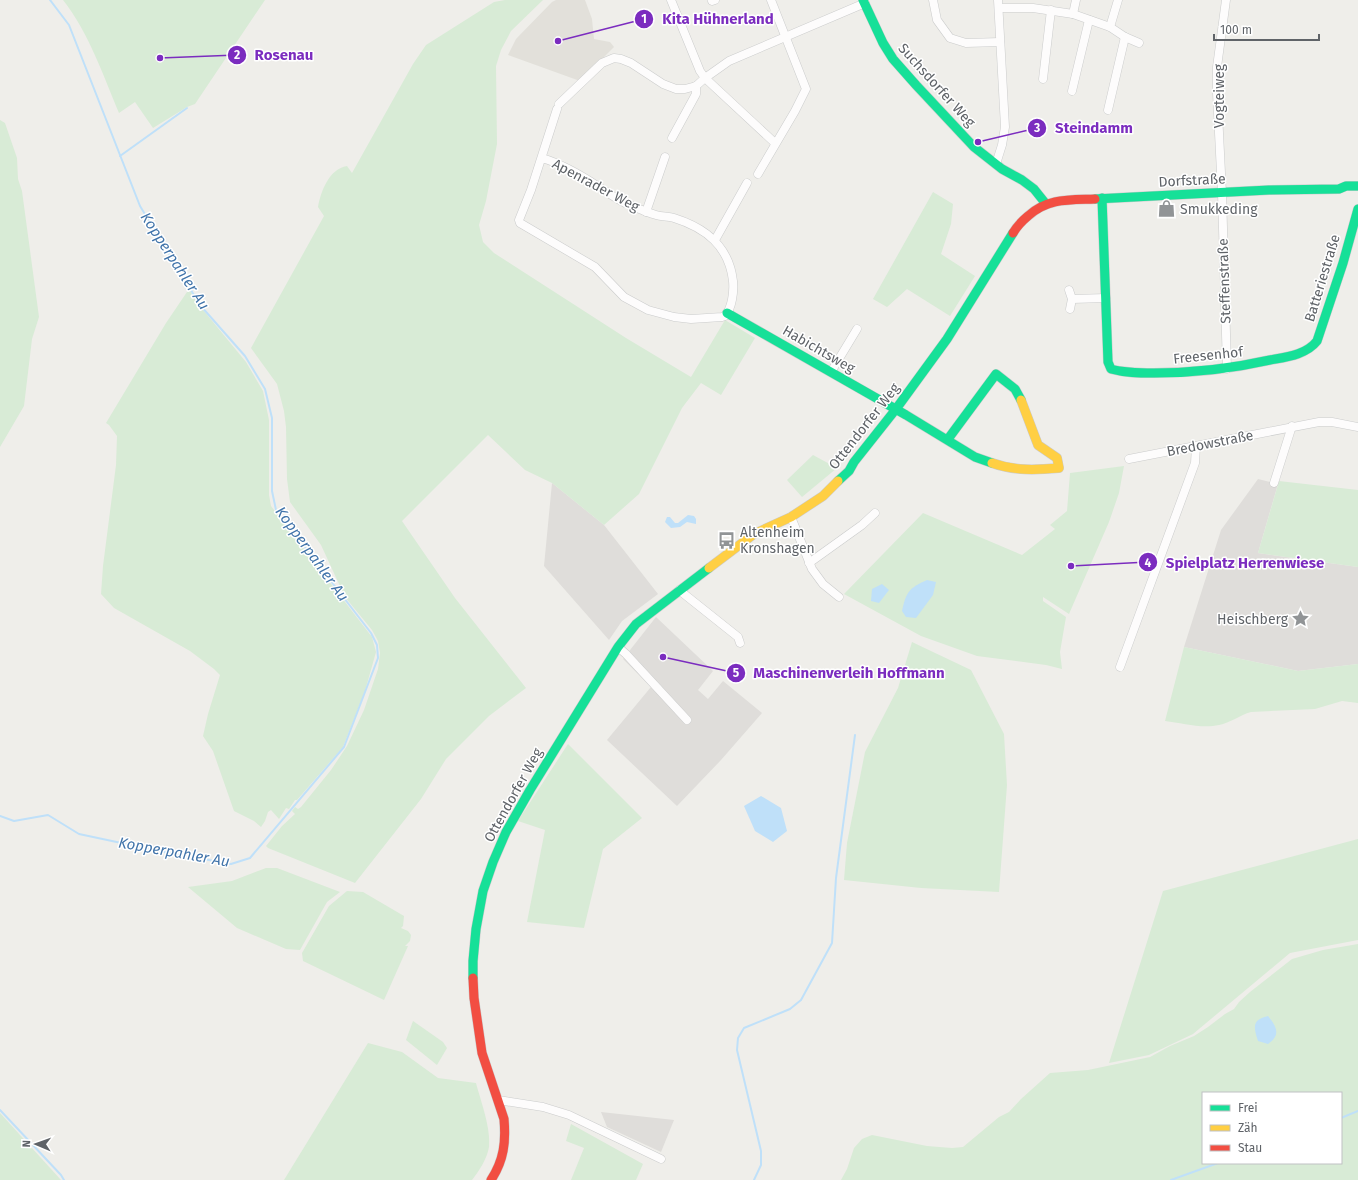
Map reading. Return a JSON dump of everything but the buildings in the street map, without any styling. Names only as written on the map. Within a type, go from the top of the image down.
[{"type":"main road","name":"Suchsdorfer Weg","points":[[864,2],[883,43],[893,59],[916,86],[974,147],[996,164],[1034,189],[1046,204]]},
{"type":"main road","name":"Dorfstraße","points":[[1046,204],[1061,200],[1269,190],[1339,189],[1346,186],[1358,186]]},
{"type":"main road","name":"Dorfstraße","points":[[1339,189],[1345,192],[1358,194]]},
{"type":"main road","points":[[1102,198],[1106,298]]},
{"type":"main road","name":"Ottendorfer Weg","points":[[491,1180],[498,1170],[504,1155],[504,1118],[482,1053],[474,998],[473,961],[474,943],[483,892],[493,862],[506,832],[530,790],[618,647],[636,624],[754,534],[791,517],[823,496],[849,471],[854,462],[896,409],[947,339],[1015,229],[1028,215],[1046,204]]},
{"type":"main road","name":"Batteriestraße","points":[[1307,351],[1314,347],[1317,341],[1343,263],[1358,209]]},
{"type":"main road","name":"Freesenhof","points":[[1106,298],[1108,362],[1111,369],[1121,372],[1183,373],[1227,369],[1307,351]]},
{"type":"main road","name":"Habichtsweg","points":[[728,313],[948,439],[975,457],[1010,468],[1030,470],[1059,468],[1057,458],[1038,445],[1022,402],[1015,389],[996,374],[948,439]]},
{"type":"street","points":[[671,0],[700,71],[705,78],[775,143]]},
{"type":"street","points":[[758,174],[795,111],[806,89],[771,0]]},
{"type":"street","points":[[933,0],[937,20],[950,38],[966,43],[1000,42]]},
{"type":"street","points":[[1073,14],[1076,0]]},
{"type":"street","points":[[1110,27],[1118,0]]},
{"type":"street","name":"Vogteiweg","points":[[1222,193],[1217,66],[1226,0]]},
{"type":"street","points":[[728,313],[722,318],[691,319],[674,317],[652,311],[624,297],[595,267],[520,223],[519,220],[542,158],[558,106],[602,63],[614,58],[631,63],[662,84],[676,90],[685,89],[696,86],[729,61],[864,2]]},
{"type":"street","points":[[996,164],[1002,145],[1005,127],[999,4],[1034,4],[1051,10],[1073,14],[1110,27],[1125,37],[1139,43]]},
{"type":"street","points":[[1043,79],[1051,10]]},
{"type":"street","points":[[1072,90],[1089,20]]},
{"type":"street","points":[[1108,110],[1125,37]]},
{"type":"street","points":[[672,138],[696,94],[696,86]]},
{"type":"street","points":[[646,212],[665,157]]},
{"type":"street","name":"Apenrader Weg","points":[[542,158],[558,163],[608,194],[646,212],[688,223],[701,229],[715,240],[725,256],[732,275],[733,294],[728,313]]},
{"type":"street","points":[[715,240],[747,183]]},
{"type":"street","name":"Steffenstraße","points":[[1222,193],[1227,369]]},
{"type":"street","points":[[1069,290],[1072,299],[1070,309]]},
{"type":"street","points":[[1072,299],[1106,298]]},
{"type":"street","points":[[831,372],[856,328]]},
{"type":"street","name":"Bredowstraße","points":[[1129,459],[1292,426],[1319,422],[1332,422],[1358,427]]},
{"type":"street","points":[[1274,483],[1292,426]]},
{"type":"street","points":[[1120,667],[1195,463],[1196,446]]},
{"type":"street","points":[[810,563],[875,513]]},
{"type":"street","points":[[791,517],[810,563],[823,584],[839,597]]},
{"type":"street","points":[[679,590],[738,637],[740,643]]},
{"type":"street","points":[[618,647],[687,720]]},
{"type":"street","points":[[498,1100],[543,1107],[569,1115],[661,1159]]},
{"type":"shaded area","points":[[556,0],[585,0],[592,19],[594,39],[610,42],[614,47],[580,81],[508,55],[516,39],[552,2]]},
{"type":"shaded area","points":[[1258,479],[1278,484],[1258,553],[1358,567],[1358,664],[1298,671],[1184,647],[1221,530]]},
{"type":"shaded area","points":[[552,483],[604,525],[658,594],[622,621],[609,640],[544,566]]},
{"type":"shaded area","points":[[656,617],[713,671],[698,690],[708,699],[723,681],[762,713],[721,760],[677,806],[607,740],[651,687],[623,659]]},
{"type":"shaded area","points":[[601,1112],[674,1120],[661,1152],[607,1127]]},
{"type":"green space","points":[[63,0],[265,0],[195,104],[187,107],[153,128],[135,102],[119,113],[88,40]]},
{"type":"green space","points":[[505,0],[543,0],[511,31],[501,50],[496,66],[497,144],[486,201],[479,225],[483,242],[494,253],[626,338],[691,377],[725,320],[755,338],[721,395],[701,383],[682,408],[639,494],[604,525],[552,483],[525,470],[488,435],[402,521],[455,598],[526,688],[489,716],[446,759],[421,799],[355,883],[266,846],[282,826],[295,814],[292,811],[295,807],[298,809],[301,807],[331,770],[347,746],[364,710],[378,669],[380,653],[378,641],[372,630],[345,597],[321,545],[290,502],[287,479],[286,427],[284,411],[277,384],[251,348],[324,216],[318,207],[321,194],[327,182],[335,171],[341,168],[347,166],[352,173],[413,64],[426,45],[494,2]]},
{"type":"green space","points":[[0,120],[5,123],[17,158],[18,179],[22,191],[39,317],[32,339],[24,406],[0,447]]},
{"type":"green space","points":[[933,192],[953,204],[951,224],[941,254],[975,276],[950,316],[907,289],[887,307],[873,299]]},
{"type":"green space","points":[[189,289],[199,305],[246,362],[263,391],[269,420],[269,495],[271,506],[372,637],[376,652],[365,691],[343,747],[297,800],[295,800],[289,809],[286,808],[279,819],[271,810],[268,812],[261,827],[254,821],[234,811],[213,751],[203,736],[220,675],[190,651],[114,608],[101,594],[103,566],[116,465],[117,436],[106,423],[166,323]]},
{"type":"green space","points":[[813,455],[837,468],[802,497],[787,480]]},
{"type":"green space","points":[[1124,466],[1119,493],[1109,522],[1069,614],[1043,597],[1043,601],[1066,617],[1060,652],[1062,669],[1046,665],[977,656],[921,636],[844,594],[923,513],[1022,555],[1055,529],[1050,525],[1067,511],[1070,473]]},
{"type":"green space","points":[[1279,481],[1358,490],[1358,567],[1258,553]]},
{"type":"green space","points":[[912,642],[971,670],[1004,734],[1007,785],[999,892],[921,888],[844,880],[847,843],[865,752],[898,688]]},
{"type":"green space","points":[[1184,647],[1298,671],[1358,664],[1358,703],[1342,701],[1315,709],[1251,712],[1227,723],[1212,726],[1199,726],[1165,721]]},
{"type":"green space","points":[[568,744],[642,818],[603,849],[584,928],[527,922],[545,830],[518,821]]},
{"type":"green space","points":[[1358,839],[1358,940],[1290,953],[1193,1034],[1149,1055],[1109,1063],[1163,891]]},
{"type":"green space","points":[[266,868],[277,868],[340,892],[327,902],[300,950],[286,949],[237,928],[188,887],[232,881]]},
{"type":"green space","points":[[347,891],[363,892],[404,916],[403,926],[401,928],[408,931],[411,935],[410,941],[405,946],[408,946],[384,1000],[303,961],[302,953],[329,906]]},
{"type":"green space","points":[[1358,944],[1358,1180],[841,1180],[847,1169],[854,1148],[862,1139],[872,1135],[927,1146],[952,1148],[963,1147],[999,1117],[1009,1112],[1050,1073],[1088,1070],[1150,1057],[1170,1046],[1194,1036],[1208,1027],[1234,1009],[1250,992],[1292,959],[1323,950]]},
{"type":"green space","points":[[413,1021],[443,1042],[447,1048],[437,1065],[406,1040]]},
{"type":"green space","points":[[368,1043],[402,1052],[438,1078],[476,1083],[489,1132],[489,1147],[485,1160],[472,1180],[284,1180]]},
{"type":"green space","points":[[0,1113],[61,1180],[0,1180]]},
{"type":"green space","points":[[571,1124],[643,1164],[636,1180],[571,1180],[584,1148],[566,1141]]},
{"type":"water","points":[[688,515],[694,516],[696,519],[696,524],[687,522],[680,527],[671,528],[665,522],[667,517],[670,517],[675,523],[678,523]]},
{"type":"water","points":[[927,580],[936,582],[933,595],[916,618],[906,617],[902,611],[909,591]]},
{"type":"water","points":[[882,584],[889,590],[879,603],[871,601],[872,589]]},
{"type":"water","points":[[761,796],[781,808],[787,831],[773,842],[755,831],[744,806]]},
{"type":"water","points":[[1268,1016],[1274,1024],[1276,1034],[1272,1041],[1268,1044],[1258,1041],[1255,1032],[1255,1025],[1256,1022]]},
{"type":"waterway","name":"Kopperpahler Au","points":[[0,816],[14,821],[48,815],[79,834],[231,864],[250,858],[344,747],[378,658],[377,645],[371,633],[276,510],[272,491],[272,418],[265,389],[245,356],[200,305],[140,206],[69,25],[50,0]]},
{"type":"waterway","points":[[120,156],[187,108]]},
{"type":"waterway","points":[[754,1180],[761,1165],[761,1151],[737,1050],[738,1038],[744,1028],[790,1009],[801,1000],[832,943],[836,878],[855,735]]},
{"type":"waterway","points":[[0,1110],[64,1180]]},
{"type":"waterway","points":[[1342,1118],[1358,1111]]},
{"type":"waterway","points":[[1171,1180],[1215,1164]]},
{"type":"traffic: fast","points":[[863,0],[883,43],[893,59],[916,85],[974,147],[1002,169],[1022,180],[1034,189],[1046,204]]},
{"type":"traffic: fast","points":[[1095,199],[1269,190],[1339,189],[1346,186],[1358,186]]},
{"type":"traffic: fast","points":[[1102,198],[1108,362],[1111,369],[1137,373],[1184,372],[1227,368],[1289,356],[1302,352],[1312,346],[1317,341],[1343,263],[1358,209]]},
{"type":"traffic: fast","points":[[838,481],[849,471],[854,462],[896,409],[947,339],[1013,233]]},
{"type":"traffic: fast","points":[[727,313],[906,415],[975,457],[992,463]]},
{"type":"traffic: fast","points":[[948,439],[996,374],[1015,389],[1021,400]]},
{"type":"traffic: fast","points":[[473,978],[476,929],[483,891],[493,862],[506,832],[530,790],[618,647],[636,624],[709,568]]},
{"type":"traffic: slow","points":[[992,463],[1000,466],[1025,469],[1059,468],[1057,458],[1038,445],[1021,400]]},
{"type":"traffic: slow","points":[[709,568],[754,534],[791,517],[823,496],[838,481]]},
{"type":"traffic: jam","points":[[1013,233],[1026,218],[1043,206],[1059,201],[1095,199]]},
{"type":"traffic: jam","points":[[473,978],[474,998],[482,1053],[504,1119],[505,1135],[503,1151],[499,1165],[491,1180]]},
{"type":"place","name":"Kita Hühnerland","points":[[558,41]]},
{"type":"place","name":"Rosenau","points":[[160,58]]},
{"type":"place","name":"Steindamm","points":[[978,142]]},
{"type":"place","name":"Smukkeding","points":[[1167,209]]},
{"type":"place","name":"Altenheim Kronshagen","points":[[727,540]]},
{"type":"place","name":"Spielplatz Herrenwiese","points":[[1071,566]]},
{"type":"place","name":"Heischberg","points":[[1301,619]]},
{"type":"place","name":"Maschinenverleih Hoffmann","points":[[663,657]]}]
